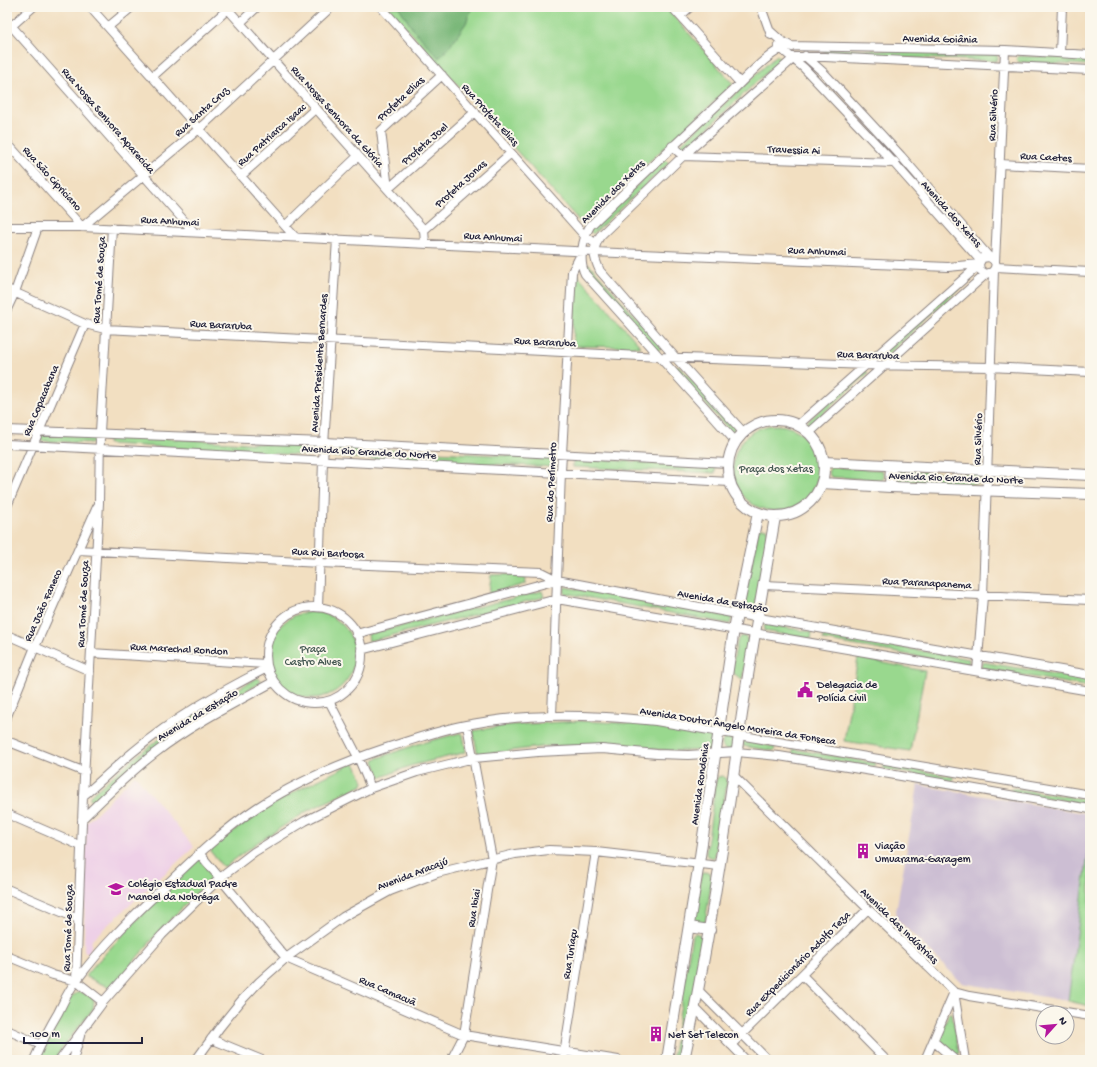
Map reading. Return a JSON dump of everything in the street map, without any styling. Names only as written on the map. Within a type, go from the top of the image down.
[{"type":"main road","points":[[770,420],[784,421],[798,426],[809,433],[821,451],[824,462],[822,484],[814,499],[800,510],[788,515],[775,517],[758,513],[743,504],[735,494],[730,482],[728,463],[732,448],[744,432],[756,425],[770,420]]},
{"type":"main road","name":"Avenida Rio Grande do Norte","points":[[824,462],[1090,475]]},
{"type":"main road","points":[[890,487],[891,466]]},
{"type":"main road","name":"Avenida Rio Grande do Norte","points":[[822,484],[1090,494]]},
{"type":"main road","name":"Avenida Rondônia","points":[[667,1060],[699,863],[734,629],[758,513]]},
{"type":"main road","points":[[684,1060],[710,930],[734,776],[739,734],[775,517]]},
{"type":"main road","points":[[689,927],[710,930]]},
{"type":"street","points":[[8,26],[33,7]]},
{"type":"street","points":[[90,7],[295,237]]},
{"type":"street","points":[[108,28],[132,7]]},
{"type":"street","points":[[240,23],[257,7]]},
{"type":"street","name":"Rua Santa Cruz","points":[[82,227],[199,129],[331,7]]},
{"type":"street","name":"Rua Profeta Elias","points":[[381,7],[584,235],[596,244]]},
{"type":"street","points":[[672,7],[740,83]]},
{"type":"street","points":[[680,16],[690,7]]},
{"type":"street","points":[[761,7],[773,38],[780,48]]},
{"type":"street","points":[[1060,53],[1062,7]]},
{"type":"street","points":[[152,77],[227,8]]},
{"type":"street","name":"Rua Nossa Senhora da Glória","points":[[227,8],[424,230]]},
{"type":"street","name":"Rua Nossa Senhora Aparecida","points":[[8,26],[194,232]]},
{"type":"street","points":[[770,31],[789,46]]},
{"type":"street","name":"Avenida Goiânia","points":[[789,46],[1005,50],[1090,55]]},
{"type":"street","name":"Avenida dos Xetas","points":[[736,442],[585,274],[581,263],[584,235],[590,226],[672,146],[780,48],[789,46],[806,56],[824,73],[901,156],[993,264]]},
{"type":"street","name":"Avenida dos Xetas","points":[[780,48],[804,68],[894,164],[979,263],[980,270],[986,274]]},
{"type":"street","name":"Rua Silvério","points":[[977,671],[983,596],[993,264],[1006,66],[1005,50]]},
{"type":"street","points":[[744,432],[675,357],[600,271],[595,260],[594,252],[600,236],[683,156],[793,58],[806,56],[1090,70]]},
{"type":"street","points":[[824,73],[825,57]]},
{"type":"street","name":"Profeta Elias","points":[[388,189],[381,131],[442,75]]},
{"type":"street","name":"Rua Patriarca Isaac","points":[[241,176],[316,108]]},
{"type":"street","name":"Profeta Joel","points":[[388,189],[475,112]]},
{"type":"street","name":"Rua São Cipriciano","points":[[7,143],[82,227]]},
{"type":"street","points":[[672,146],[683,156]]},
{"type":"street","name":"Profeta Jonas","points":[[424,230],[511,152]]},
{"type":"street","points":[[285,226],[358,156]]},
{"type":"street","name":"Travessia Ai","points":[[683,156],[894,164]]},
{"type":"street","points":[[894,164],[901,156]]},
{"type":"street","name":"Rua Caetes","points":[[1000,164],[1090,169]]},
{"type":"street","name":"Rua Anhumai","points":[[7,227],[112,228],[583,252],[948,267],[979,263]]},
{"type":"street","points":[[7,309],[11,291],[38,227]]},
{"type":"street","name":"Rua Tomé de Souza","points":[[76,981],[84,772],[99,503],[99,449],[112,228]]},
{"type":"street","points":[[424,230],[425,244]]},
{"type":"street","name":"Avenida Presidente Bernardes","points":[[318,607],[323,461],[337,239]]},
{"type":"street","name":"Rua do Perímetro","points":[[552,716],[561,472],[572,272],[576,262],[583,252]]},
{"type":"street","points":[[798,426],[979,263],[982,258],[993,264],[1090,272]]},
{"type":"street","points":[[809,433],[986,274],[989,274],[993,264]]},
{"type":"street","name":"Rua Bararuba","points":[[11,291],[84,324],[105,330],[660,357],[866,365],[990,367],[1090,372]]},
{"type":"street","name":"Rua Copacabana","points":[[7,506],[84,324]]},
{"type":"street","name":"Avenida Rio Grande do Norte","points":[[7,430],[100,432],[324,442],[728,463]]},
{"type":"street","name":"Avenida Rio Grande do Norte","points":[[7,444],[730,482]]},
{"type":"street","name":"Rua João Faneco","points":[[7,716],[35,647],[99,503]]},
{"type":"street","name":"Rua Rui Barbosa","points":[[78,550],[320,563],[541,572],[557,580]]},
{"type":"street","name":"Avenida da Estação","points":[[356,634],[557,580],[758,618],[1090,675]]},
{"type":"street","name":"Rua Paranapanema","points":[[764,585],[1090,600]]},
{"type":"street","points":[[362,650],[557,599],[756,632],[1090,691]]},
{"type":"street","points":[[308,607],[318,607],[330,610],[347,620],[356,634],[362,650],[360,669],[345,692],[337,697],[329,701],[319,703],[298,701],[284,693],[273,682],[267,666],[265,654],[267,644],[275,626],[294,611],[308,607]]},
{"type":"street","points":[[7,636],[90,671]]},
{"type":"street","name":"Rua Marechal Rondon","points":[[91,654],[267,666]]},
{"type":"street","name":"Avenida da Estação","points":[[83,796],[134,752],[166,728],[209,700],[267,666]]},
{"type":"street","name":"Avenida da Estação","points":[[82,819],[125,778],[156,752],[195,726],[273,682]]},
{"type":"street","points":[[329,701],[358,757],[371,788]]},
{"type":"street","name":"Avenida Doutor Ângelo Moreira da Fonseca","points":[[34,1060],[76,981],[130,919],[199,853],[236,822],[285,791],[312,777],[358,757],[436,732],[497,720],[552,716],[606,716],[656,720],[880,760],[1090,795]]},
{"type":"street","name":"Rua Ibiai","points":[[451,1060],[464,1035],[492,859],[467,725]]},
{"type":"street","points":[[7,741],[84,772]]},
{"type":"street","points":[[60,1060],[103,1002],[162,935],[220,878],[254,852],[304,821],[371,788],[417,772],[474,758],[538,752],[602,749],[656,754],[688,755],[737,752],[779,756],[1090,809]]},
{"type":"street","points":[[878,772],[880,760]]},
{"type":"street","points":[[966,788],[968,775]]},
{"type":"street","name":"Avenida das Indústrias","points":[[734,776],[954,992]]},
{"type":"street","points":[[7,814],[81,846]]},
{"type":"street","name":"Avenida Aracajú","points":[[196,1060],[211,1038],[250,991],[286,958],[343,917],[390,891],[437,873],[515,854],[549,850],[596,852],[719,866]]},
{"type":"street","name":"Rua Turiaçu","points":[[564,1056],[596,852]]},
{"type":"street","name":"Rua Camacuã","points":[[199,853],[286,958],[464,1035],[564,1056],[618,1060]]},
{"type":"street","points":[[7,889],[78,919]]},
{"type":"street","name":"Rua Expedicionário Adolfo Teza","points":[[731,1045],[868,909]]},
{"type":"street","points":[[7,956],[53,975],[76,981],[103,1002]]},
{"type":"street","points":[[802,975],[886,1060]]},
{"type":"street","points":[[699,991],[768,1060]]},
{"type":"street","points":[[954,992],[969,996],[1090,1016]]},
{"type":"street","points":[[925,1060],[954,992]]},
{"type":"street","points":[[954,992],[965,1060]]},
{"type":"street","points":[[695,1008],[746,1060]]},
{"type":"street","points":[[7,1030],[41,1045]]},
{"type":"street","points":[[74,1060],[82,1030]]},
{"type":"street","points":[[211,1038],[262,1060]]},
{"type":"street","points":[[933,1041],[955,1060]]},
{"type":"shaded area","name":"Colégio Estadual Padre Manoel da Nobréga","points":[[135,775],[194,847],[100,932],[92,940],[90,952],[87,953],[84,949],[86,823]]},
{"type":"shaded area","points":[[918,785],[1090,814],[1090,839],[1068,1001],[962,983],[895,917]]},
{"type":"green space","points":[[388,7],[666,7],[733,84],[582,224]]},
{"type":"green space","points":[[399,7],[472,7],[466,23],[450,46],[439,58],[412,28]]},
{"type":"green space","points":[[824,49],[996,54],[998,59],[995,61],[827,55],[824,52]]},
{"type":"green space","points":[[777,55],[781,59],[684,150],[680,145]]},
{"type":"green space","points":[[1019,56],[1090,58],[1090,65],[1018,62],[1016,59]]},
{"type":"green space","points":[[665,159],[669,163],[593,234],[589,230]]},
{"type":"green space","points":[[589,264],[662,347],[658,351],[584,267]]},
{"type":"green space","points":[[576,273],[641,347],[573,346]]},
{"type":"green space","points":[[971,274],[973,276],[883,359],[880,355]]},
{"type":"green space","points":[[678,365],[735,428],[731,432],[674,369]]},
{"type":"green space","points":[[864,369],[868,373],[809,426],[806,423]]},
{"type":"green space","name":"Praça dos Xetas","points":[[776,425],[792,429],[806,438],[815,452],[819,468],[815,484],[806,498],[792,507],[776,511],[760,507],[746,498],[737,484],[733,468],[737,452],[746,438],[760,429]]},
{"type":"green space","points":[[42,434],[93,436],[94,441],[93,443],[41,441],[40,436]]},
{"type":"green space","points":[[109,435],[315,447],[315,456],[108,444]]},
{"type":"green space","points":[[333,447],[556,458],[556,467],[332,457]]},
{"type":"green space","points":[[573,458],[716,466],[715,473],[573,467]]},
{"type":"green space","points":[[831,467],[882,470],[884,476],[882,480],[831,477],[828,472]]},
{"type":"green space","points":[[898,471],[978,474],[980,482],[978,484],[897,480],[895,478],[895,474]]},
{"type":"green space","points":[[761,528],[767,529],[768,532],[755,607],[752,610],[749,610],[745,608],[744,604],[758,530]]},
{"type":"green space","points":[[520,574],[525,577],[525,584],[489,594],[491,575]]},
{"type":"green space","points":[[565,587],[732,617],[730,624],[564,593]]},
{"type":"green space","points":[[542,591],[544,597],[369,641],[368,634]]},
{"type":"green space","name":"Praça Castro Alves","points":[[312,612],[328,615],[336,619],[348,631],[352,639],[355,655],[352,671],[348,679],[336,691],[328,695],[312,698],[296,695],[288,691],[276,679],[272,671],[269,655],[272,639],[276,631],[288,619],[296,615]]},
{"type":"green space","points":[[765,624],[812,632],[811,639],[764,631]]},
{"type":"green space","points":[[824,634],[969,659],[968,665],[823,640]]},
{"type":"green space","points":[[745,636],[749,642],[742,680],[731,671],[738,639]]},
{"type":"green space","points":[[858,658],[925,671],[910,751],[844,741]]},
{"type":"green space","points":[[982,662],[1090,680],[1090,687],[981,668]]},
{"type":"green space","points":[[257,678],[260,679],[260,683],[215,709],[165,742],[95,802],[90,800],[90,796],[125,766],[172,730],[220,699]]},
{"type":"green space","points":[[581,721],[641,724],[706,733],[713,736],[713,750],[678,751],[613,746],[548,746],[478,755],[473,731],[509,725]]},
{"type":"green space","points":[[460,733],[463,735],[466,751],[463,753],[410,766],[382,777],[380,776],[374,761],[375,759],[418,744]]},
{"type":"green space","points":[[728,738],[732,740],[734,744],[732,748],[728,750],[724,748],[722,744],[724,740]]},
{"type":"green space","points":[[744,741],[775,747],[774,751],[743,746]]},
{"type":"green space","points":[[793,749],[875,763],[874,767],[793,754]]},
{"type":"green space","points":[[353,763],[356,765],[364,782],[363,785],[309,810],[258,842],[226,866],[222,866],[211,852],[214,845],[265,809],[298,790]]},
{"type":"green space","points":[[884,764],[954,777],[953,781],[884,769]]},
{"type":"green space","points":[[722,776],[727,782],[715,856],[713,858],[707,856],[706,853],[716,780],[718,777]]},
{"type":"green space","points":[[1011,788],[1090,800],[1090,805],[1011,792]]},
{"type":"green space","points":[[1090,839],[1090,1006],[1068,1001]]},
{"type":"green space","points":[[199,859],[214,876],[161,929],[114,985],[108,987],[87,977],[86,975],[91,969],[154,901]]},
{"type":"green space","points":[[704,872],[710,873],[712,878],[705,923],[703,925],[693,923],[701,874]]},
{"type":"green space","points":[[696,933],[703,939],[682,1060],[672,1060],[692,935]]},
{"type":"green space","points":[[81,992],[92,997],[94,1001],[93,1009],[54,1060],[39,1060],[47,1040],[71,997]]},
{"type":"green space","points":[[949,1013],[952,1013],[959,1053],[957,1055],[939,1039]]},
{"type":"place","name":"Delegacia de Polícia Civil","points":[[805,690]]},
{"type":"place","name":"Viação Umuarama-Garagem","points":[[863,851]]},
{"type":"place","name":"Colégio Estadual Padre Manoel da Nobréga","points":[[116,889]]},
{"type":"place","name":"Net Set Telecon","points":[[656,1034]]}]
